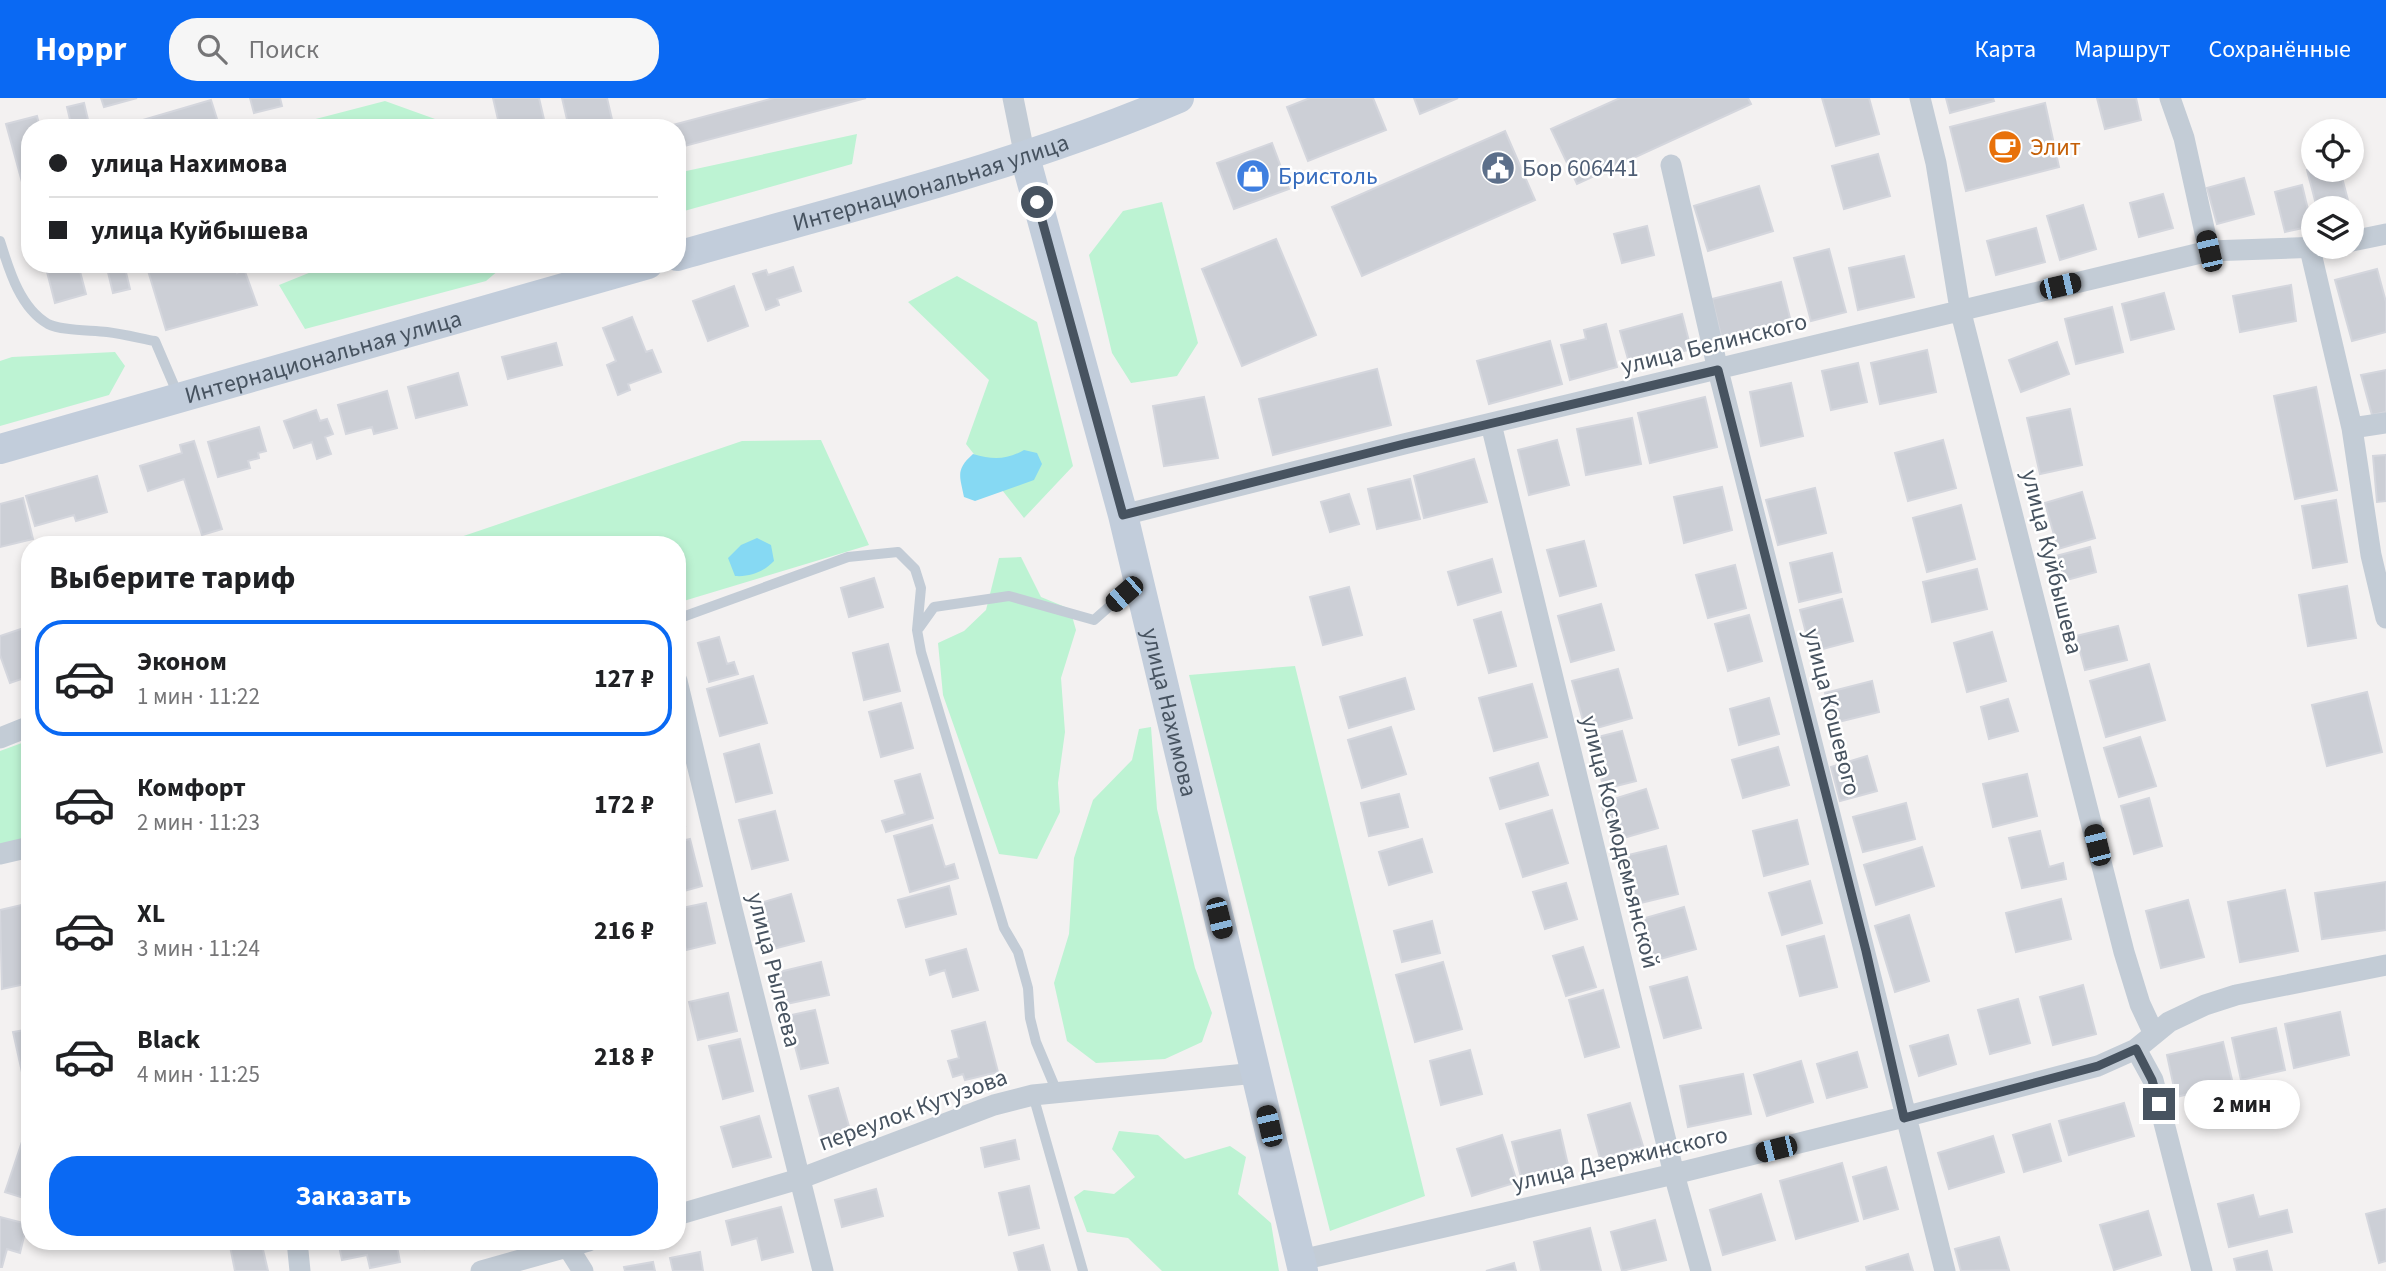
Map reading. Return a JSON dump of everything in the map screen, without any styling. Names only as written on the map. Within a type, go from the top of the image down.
[{"type":"main road","name":"Интернациональная улица","points":[[686,253],[1025,157],[1179,98]]},
{"type":"main road","name":"улица Нахимова","points":[[1025,157],[1123,515],[1302,1266]]},
{"type":"main road","name":"Интернациональная улица","points":[[0,450],[617,273]]},
{"type":"street","points":[[1013,98],[1025,157]]},
{"type":"street","name":"улица Куйбышева","points":[[1920,98],[1936,163],[1960,309],[2124,952],[2140,1004],[2154,1034]]},
{"type":"street","points":[[2170,98],[2184,138],[2209,251]]},
{"type":"street","name":"улица Кошевого","points":[[1671,165],[1718,370],[1862,938],[1904,1118],[1945,1271]]},
{"type":"street","points":[[2364,238],[2386,234]]},
{"type":"street","name":"улица Белинского","points":[[1123,515],[1960,309],[2209,251],[2301,248]]},
{"type":"street","points":[[2317,259],[2351,428],[2371,555],[2386,618]]},
{"type":"street","points":[[2351,428],[2386,423]]},
{"type":"street","name":"улица Космодемьянской","points":[[1492,424],[1674,1174],[1701,1271]]},
{"type":"street","name":"улица Рылеева","points":[[686,718],[823,1271]]},
{"type":"street","points":[[0,738],[21,730]]},
{"type":"street","points":[[0,854],[21,849]]},
{"type":"street","name":"улица Дзержинского","points":[[1302,1266],[1904,1118],[2098,1066],[2136,1049],[2169,1022],[2236,995],[2386,965]]},
{"type":"street","points":[[2136,1049],[2152,1080],[2202,1271]]},
{"type":"street","name":"переулок Кутузова","points":[[686,1212],[799,1180],[994,1105],[1033,1095],[1256,1073]]},
{"type":"street","points":[[297,1250],[300,1271]]},
{"type":"street","points":[[481,1271],[547,1250]]},
{"type":"street","points":[[570,1250],[583,1271]]},
{"type":"lane","points":[[0,241],[10,274],[25,301],[43,320],[51,325],[155,341],[180,398]]},
{"type":"lane","points":[[686,616],[848,557],[898,552],[915,569],[922,588],[917,630],[921,652],[1004,928],[1018,951],[1028,988],[1030,1018],[1036,1042],[1057,1092]]},
{"type":"lane","points":[[917,630],[934,607],[1009,596],[1094,620],[1139,581]]},
{"type":"lane","points":[[1033,1095],[1083,1271]]},
{"type":"green space","points":[[385,101],[435,119],[316,119]]},
{"type":"green space","points":[[857,134],[852,164],[686,210],[686,171]]},
{"type":"green space","points":[[1162,202],[1198,343],[1177,376],[1131,383],[1112,353],[1089,255],[1123,211]]},
{"type":"green space","points":[[309,273],[495,273],[486,281],[305,329],[279,285]]},
{"type":"green space","points":[[957,276],[1037,322],[1073,466],[1024,518],[966,444],[989,380],[908,302]]},
{"type":"green space","points":[[115,352],[125,366],[109,395],[0,426],[0,361],[12,357]]},
{"type":"green space","points":[[821,440],[869,545],[686,600],[686,536],[463,536],[742,441]]},
{"type":"green space","points":[[1021,557],[1041,597],[1070,609],[1076,630],[1061,678],[1065,732],[1058,783],[1060,812],[1037,859],[999,854],[943,695],[938,643],[964,631],[986,610],[999,558]]},
{"type":"green space","points":[[1295,666],[1425,1196],[1330,1231],[1189,675]]},
{"type":"green space","points":[[1151,727],[1157,809],[1195,968],[1212,1013],[1202,1042],[1165,1059],[1096,1063],[1067,1041],[1054,983],[1069,934],[1074,858],[1093,800],[1132,760],[1139,729]]},
{"type":"green space","points":[[21,743],[21,842],[0,847],[0,751]]},
{"type":"green space","points":[[1119,1131],[1158,1135],[1185,1159],[1230,1146],[1246,1157],[1238,1194],[1271,1223],[1279,1271],[1162,1271],[1128,1238],[1087,1232],[1074,1197],[1084,1190],[1114,1194],[1135,1177],[1112,1149]]},
{"type":"water","points":[[1024,450],[1037,453],[1042,464],[1034,480],[975,501],[964,497],[961,469],[973,454],[999,458]]},
{"type":"water","points":[[757,538],[771,545],[774,561],[756,573],[735,576],[728,558],[741,545]]},
{"type":"building","points":[[101,98],[137,98],[104,107]]},
{"type":"building","points":[[250,98],[280,98],[282,106],[254,113]]},
{"type":"building","points":[[493,98],[539,98],[544,119],[498,119]]},
{"type":"building","points":[[562,98],[607,98],[612,119],[567,119]]},
{"type":"building","points":[[774,98],[866,98],[686,146],[686,121]]},
{"type":"building","points":[[1310,98],[1373,98],[1386,130],[1308,161],[1287,107]]},
{"type":"building","points":[[1414,98],[1458,98],[1420,114]]},
{"type":"building","points":[[1620,98],[1748,98],[1751,104],[1577,184],[1551,129]]},
{"type":"building","points":[[1822,98],[1869,98],[1879,134],[1836,146]]},
{"type":"building","points":[[1946,98],[1993,98],[1994,101],[1950,113]]},
{"type":"building","points":[[2097,98],[2136,98],[2141,120],[2105,129]]},
{"type":"building","points":[[211,100],[217,119],[146,119]]},
{"type":"building","points":[[84,103],[88,119],[70,119],[67,107]]},
{"type":"building","name":"Элит","points":[[2045,103],[2059,167],[1966,191],[1950,127]]},
{"type":"building","points":[[21,120],[21,178],[6,124]]},
{"type":"building","points":[[1505,131],[1535,200],[1362,276],[1332,207]]},
{"type":"building","name":"Бристоль","points":[[1272,143],[1289,189],[1234,209],[1217,163]]},
{"type":"building","points":[[1878,154],[1890,196],[1844,209],[1832,166]]},
{"type":"building","points":[[2244,178],[2254,214],[2217,224],[2207,188]]},
{"type":"building","points":[[2310,182],[2343,182],[2347,196],[2314,196]]},
{"type":"building","points":[[2302,185],[2305,196],[2301,196],[2301,228],[2285,232],[2275,192]]},
{"type":"building","points":[[1759,186],[1773,231],[1708,251],[1694,206]]},
{"type":"building","points":[[2163,194],[2173,228],[2139,237],[2130,203]]},
{"type":"building","points":[[2083,205],[2096,249],[2060,260],[2047,216]]},
{"type":"building","points":[[1647,226],[1654,255],[1622,263],[1614,234]]},
{"type":"building","points":[[2036,228],[2045,262],[1996,275],[1987,241]]},
{"type":"building","points":[[1276,239],[1316,335],[1242,366],[1202,269]]},
{"type":"building","points":[[1829,249],[1846,312],[1811,321],[1794,258]]},
{"type":"building","points":[[1904,256],[1914,297],[1858,310],[1849,268]]},
{"type":"building","points":[[793,267],[801,291],[777,299],[779,305],[766,310],[753,274],[766,270],[768,275]]},
{"type":"building","points":[[2377,269],[2386,302],[2386,332],[2352,341],[2335,280]]},
{"type":"building","points":[[47,273],[80,273],[86,294],[55,303]]},
{"type":"building","points":[[108,273],[126,273],[130,289],[113,293]]},
{"type":"building","points":[[149,273],[245,273],[257,305],[166,330]]},
{"type":"building","points":[[1781,282],[1791,322],[1722,340],[1712,299]]},
{"type":"building","points":[[2291,285],[2296,321],[2240,332],[2233,296]]},
{"type":"building","points":[[734,286],[748,326],[708,341],[693,301]]},
{"type":"building","points":[[2164,293],[2174,329],[2131,340],[2122,304]]},
{"type":"building","points":[[2112,307],[2123,352],[2076,364],[2065,319]]},
{"type":"building","points":[[1682,314],[1691,349],[1630,366],[1620,331]]},
{"type":"building","points":[[632,317],[646,352],[652,350],[661,372],[628,384],[630,390],[618,395],[607,365],[616,361],[603,328]]},
{"type":"building","points":[[1606,324],[1617,367],[1570,380],[1561,345],[1586,339],[1584,330]]},
{"type":"building","points":[[1550,341],[1562,384],[1489,404],[1477,361]]},
{"type":"building","points":[[2057,342],[2069,374],[2021,392],[2009,360]]},
{"type":"building","points":[[556,343],[562,365],[508,379],[502,357]]},
{"type":"building","points":[[1927,350],[1936,392],[1880,404],[1871,363]]},
{"type":"building","points":[[1858,363],[1867,402],[1831,410],[1822,371]]},
{"type":"building","points":[[1377,369],[1391,425],[1273,455],[1259,399]]},
{"type":"building","points":[[2386,370],[2386,412],[2372,415],[2361,375]]},
{"type":"building","points":[[458,373],[467,405],[416,418],[408,387]]},
{"type":"building","points":[[1791,383],[1803,436],[1761,446],[1750,392]]},
{"type":"building","points":[[2316,387],[2337,490],[2295,499],[2274,396]]},
{"type":"building","points":[[387,391],[397,428],[374,434],[372,427],[346,434],[338,405]]},
{"type":"building","points":[[1204,397],[1218,458],[1164,466],[1153,406]]},
{"type":"building","points":[[1705,397],[1717,447],[1650,463],[1638,413]]},
{"type":"building","points":[[2070,409],[2082,465],[2040,474],[2027,418]]},
{"type":"building","points":[[316,410],[320,421],[327,419],[333,434],[325,437],[331,454],[317,459],[312,442],[294,448],[284,421]]},
{"type":"building","points":[[1632,418],[1641,464],[1586,475],[1577,429]]},
{"type":"building","points":[[259,427],[266,451],[258,453],[259,458],[248,461],[250,468],[218,477],[208,442]]},
{"type":"building","points":[[1557,440],[1569,485],[1529,495],[1518,450]]},
{"type":"building","points":[[1943,440],[1956,488],[1908,501],[1895,453]]},
{"type":"building","points":[[194,441],[222,529],[202,535],[184,479],[148,491],[140,466],[182,453],[180,445]]},
{"type":"building","points":[[2386,455],[2386,501],[2377,502],[2373,456]]},
{"type":"building","points":[[1474,459],[1487,502],[1424,518],[1414,476]]},
{"type":"building","points":[[97,476],[107,512],[76,521],[74,515],[35,526],[26,496]]},
{"type":"building","points":[[1410,479],[1420,519],[1377,529],[1368,489]]},
{"type":"building","points":[[1722,487],[1732,530],[1684,543],[1674,497]]},
{"type":"building","points":[[1815,488],[1826,533],[1778,545],[1766,500]]},
{"type":"building","points":[[2082,492],[2095,538],[2058,549],[2045,503]]},
{"type":"building","points":[[1349,494],[1359,524],[1330,532],[1321,502]]},
{"type":"building","points":[[23,498],[32,536],[21,536],[21,542],[0,547],[0,504]]},
{"type":"building","points":[[2336,500],[2347,562],[2313,568],[2302,506]]},
{"type":"building","points":[[1961,505],[1975,559],[1927,572],[1913,518]]},
{"type":"building","points":[[1584,541],[1596,586],[1560,596],[1547,550]]},
{"type":"building","points":[[2090,547],[2096,572],[2063,581],[2056,556]]},
{"type":"building","points":[[1832,553],[1841,592],[1799,602],[1790,563]]},
{"type":"building","points":[[1492,559],[1501,592],[1458,605],[1448,572]]},
{"type":"building","points":[[1735,565],[1746,608],[1708,618],[1696,575]]},
{"type":"building","points":[[1977,569],[1987,609],[1932,622],[1923,582]]},
{"type":"building","points":[[874,578],[883,607],[849,617],[841,588]]},
{"type":"building","points":[[2347,586],[2356,638],[2308,646],[2299,595]]},
{"type":"building","points":[[1349,587],[1362,635],[1323,645],[1310,597]]},
{"type":"building","points":[[1842,599],[1853,641],[1811,652],[1800,610]]},
{"type":"building","points":[[1601,604],[1614,650],[1571,662],[1558,616]]},
{"type":"building","points":[[1501,612],[1516,666],[1489,673],[1474,620]]},
{"type":"building","points":[[1749,615],[1762,661],[1728,671],[1715,624]]},
{"type":"building","points":[[2118,626],[2127,660],[2085,670],[2076,636]]},
{"type":"building","points":[[21,629],[21,679],[10,683],[0,655],[0,636]]},
{"type":"building","points":[[1992,632],[2006,681],[1967,692],[1954,643]]},
{"type":"building","points":[[719,637],[727,664],[734,662],[738,674],[709,682],[698,643]]},
{"type":"building","points":[[888,644],[900,691],[864,700],[853,653]]},
{"type":"building","points":[[2149,664],[2165,720],[2106,737],[2090,681]]},
{"type":"building","points":[[1618,669],[1632,718],[1586,731],[1572,681]]},
{"type":"building","points":[[753,676],[767,723],[720,736],[707,689]]},
{"type":"building","points":[[1405,678],[1414,709],[1349,728],[1340,697]]},
{"type":"building","points":[[1872,681],[1879,712],[1834,723],[1825,693]]},
{"type":"building","points":[[1532,684],[1547,737],[1494,751],[1479,698]]},
{"type":"building","points":[[2367,692],[2382,752],[2327,766],[2312,705]]},
{"type":"building","points":[[1769,698],[1779,734],[1739,745],[1730,709]]},
{"type":"building","points":[[2008,699],[2018,731],[1989,739],[1981,707]]},
{"type":"building","points":[[901,703],[913,748],[881,757],[869,712]]},
{"type":"building","points":[[1391,727],[1406,774],[1362,788],[1348,740]]},
{"type":"building","points":[[1622,731],[1636,781],[1604,789],[1590,739]]},
{"type":"building","points":[[2140,737],[2156,786],[2119,797],[2104,748]]},
{"type":"building","points":[[759,744],[772,793],[736,802],[724,754]]},
{"type":"building","points":[[1778,747],[1789,785],[1743,798],[1732,760]]},
{"type":"building","points":[[1867,756],[1877,791],[1840,801],[1831,767]]},
{"type":"building","points":[[1538,763],[1548,795],[1500,809],[1490,778]]},
{"type":"building","points":[[920,774],[933,818],[886,832],[882,821],[905,814],[895,781]]},
{"type":"building","points":[[2027,774],[2037,816],[1993,827],[1983,784]]},
{"type":"building","points":[[1646,789],[1658,828],[1613,841],[1601,803]]},
{"type":"building","points":[[1399,794],[1408,827],[1369,836],[1361,803]]},
{"type":"building","points":[[2149,798],[2162,846],[2134,854],[2121,806]]},
{"type":"building","points":[[1906,803],[1915,839],[1863,852],[1853,817]]},
{"type":"building","points":[[1552,810],[1568,863],[1523,877],[1506,824]]},
{"type":"building","points":[[775,811],[788,860],[752,869],[739,820]]},
{"type":"building","points":[[1797,820],[1808,864],[1764,876],[1753,831]]},
{"type":"building","points":[[932,825],[945,867],[954,864],[958,878],[910,892],[894,836]]},
{"type":"building","points":[[2040,831],[2049,867],[2063,863],[2066,879],[2022,888],[2009,838]]},
{"type":"building","points":[[690,839],[702,886],[686,890],[686,840]]},
{"type":"building","points":[[1422,839],[1432,872],[1389,885],[1379,852]]},
{"type":"building","points":[[1666,846],[1678,894],[1628,906],[1616,858]]},
{"type":"building","points":[[1922,847],[1934,886],[1876,905],[1864,865]]},
{"type":"building","points":[[1810,881],[1822,923],[1782,935],[1769,893]]},
{"type":"building","points":[[2386,882],[2386,930],[2322,939],[2315,893]]},
{"type":"building","points":[[1566,883],[1577,919],[1545,929],[1533,892]]},
{"type":"building","points":[[949,886],[956,914],[906,927],[898,900]]},
{"type":"building","points":[[2285,890],[2298,951],[2240,962],[2228,902]]},
{"type":"building","points":[[791,894],[804,941],[773,949],[760,903]]},
{"type":"building","points":[[2061,899],[2071,939],[2016,952],[2006,913]]},
{"type":"building","points":[[2188,900],[2204,957],[2161,968],[2146,911]]},
{"type":"building","points":[[706,903],[715,943],[686,950],[686,907]]},
{"type":"building","points":[[21,905],[21,985],[2,989],[0,910]]},
{"type":"building","points":[[1684,907],[1696,949],[1653,961],[1642,919]]},
{"type":"building","points":[[1909,915],[1929,981],[1895,992],[1875,926]]},
{"type":"building","points":[[1432,921],[1440,953],[1402,962],[1394,931]]},
{"type":"building","points":[[1824,936],[1837,987],[1800,996],[1787,946]]},
{"type":"building","points":[[1583,947],[1596,987],[1566,996],[1553,956]]},
{"type":"building","points":[[966,949],[978,990],[953,997],[945,970],[930,975],[926,960]]},
{"type":"building","points":[[821,962],[829,995],[786,1004],[779,972]]},
{"type":"building","points":[[1443,962],[1462,1029],[1415,1042],[1396,975]]},
{"type":"building","points":[[1687,977],[1701,1028],[1664,1038],[1650,987]]},
{"type":"building","points":[[2083,985],[2096,1034],[2053,1045],[2040,997]]},
{"type":"building","points":[[1603,990],[1619,1047],[1585,1057],[1569,1000]]},
{"type":"building","points":[[728,993],[737,1031],[698,1040],[689,1002]]},
{"type":"building","points":[[2018,999],[2030,1043],[1990,1054],[1978,1010]]},
{"type":"building","points":[[815,1010],[828,1063],[801,1069],[787,1016]]},
{"type":"building","points":[[2340,1012],[2349,1055],[2294,1068],[2285,1024]]},
{"type":"building","points":[[985,1022],[998,1072],[965,1080],[963,1074],[953,1077],[948,1061],[959,1058],[952,1031]]},
{"type":"building","points":[[2276,1028],[2285,1070],[2241,1080],[2232,1038]]},
{"type":"building","points":[[21,1031],[21,1068],[13,1032]]},
{"type":"building","points":[[1948,1035],[1956,1064],[1919,1076],[1910,1046]]},
{"type":"building","points":[[740,1039],[753,1091],[723,1099],[709,1046]]},
{"type":"building","points":[[2223,1042],[2233,1084],[2176,1097],[2167,1055]]},
{"type":"building","points":[[1470,1050],[1482,1094],[1441,1105],[1430,1061]]},
{"type":"building","points":[[1857,1052],[1867,1087],[1827,1098],[1817,1064]]},
{"type":"building","points":[[1801,1061],[1813,1102],[1767,1116],[1754,1075]]},
{"type":"building","points":[[1743,1074],[1751,1114],[1688,1127],[1680,1086]]},
{"type":"building","points":[[838,1088],[852,1137],[823,1145],[809,1096]]},
{"type":"building","points":[[1630,1103],[1643,1146],[1600,1158],[1588,1115]]},
{"type":"building","points":[[2124,1103],[2134,1136],[2069,1155],[2059,1121]]},
{"type":"building","points":[[759,1116],[771,1157],[733,1167],[721,1127]]},
{"type":"building","points":[[2050,1124],[2061,1161],[2024,1172],[2013,1135]]},
{"type":"building","points":[[1560,1130],[1568,1165],[1521,1177],[1512,1142]]},
{"type":"building","points":[[1502,1135],[1517,1182],[1472,1196],[1457,1149]]},
{"type":"building","points":[[1993,1136],[2004,1172],[1949,1189],[1938,1153]]},
{"type":"building","points":[[1015,1140],[1019,1159],[985,1167],[981,1148]]},
{"type":"building","points":[[21,1145],[21,1197],[5,1192]]},
{"type":"building","points":[[1842,1163],[1858,1221],[1796,1239],[1780,1181]]},
{"type":"building","points":[[1886,1167],[1898,1209],[1864,1219],[1853,1177]]},
{"type":"building","points":[[1029,1186],[1039,1228],[1009,1235],[999,1193]]},
{"type":"building","points":[[876,1189],[883,1216],[842,1227],[835,1200]]},
{"type":"building","points":[[1761,1194],[1775,1240],[1723,1255],[1710,1210]]},
{"type":"building","points":[[2253,1195],[2259,1217],[2287,1210],[2292,1232],[2229,1247],[2218,1204]]},
{"type":"building","points":[[781,1207],[793,1252],[762,1260],[757,1238],[732,1245],[726,1221]]},
{"type":"building","points":[[2386,1209],[2386,1261],[2379,1263],[2366,1214]]},
{"type":"building","points":[[2148,1211],[2161,1255],[2114,1270],[2100,1225]]},
{"type":"building","points":[[0,1217],[21,1222],[21,1249],[20,1253],[7,1249],[0,1267]]},
{"type":"building","points":[[1655,1220],[1666,1260],[1622,1271],[1611,1232]]},
{"type":"building","points":[[1590,1228],[1601,1271],[1541,1271],[1534,1242]]},
{"type":"building","points":[[1999,1237],[2009,1270],[1961,1271],[1955,1249]]},
{"type":"building","points":[[1043,1245],[1050,1271],[1019,1271],[1014,1253]]},
{"type":"building","points":[[231,1250],[263,1250],[268,1271],[235,1271]]},
{"type":"building","points":[[340,1250],[398,1250],[400,1262],[370,1268],[367,1255],[342,1260]]},
{"type":"building","points":[[2267,1251],[2272,1271],[2237,1271],[2234,1259]]},
{"type":"building","points":[[700,1252],[703,1271],[673,1271],[670,1258]]},
{"type":"building","points":[[1908,1254],[1913,1271],[1867,1271],[1866,1267]]},
{"type":"building","points":[[653,1262],[655,1271],[625,1271],[624,1267]]},
{"type":"building","points":[[1514,1263],[1516,1271],[1486,1271]]},
{"type":"place","name":"Элит","points":[[2005,147]]},
{"type":"place","name":"Бор 606441","points":[[1498,168]]},
{"type":"place","name":"Бристоль","points":[[1253,176]]},
{"type":"route","points":[[1037,202],[1123,515],[1404,444],[1718,370],[1866,951],[1904,1118],[2098,1066],[2136,1049],[2152,1080],[2159,1104]]}]
